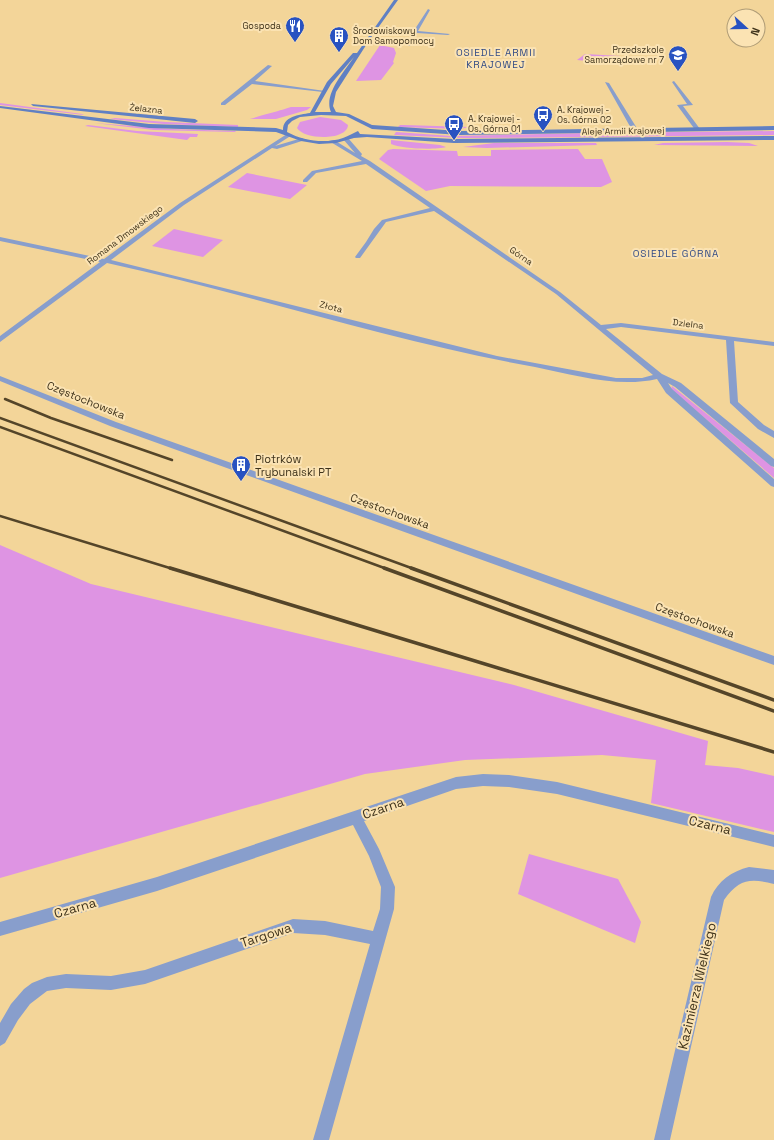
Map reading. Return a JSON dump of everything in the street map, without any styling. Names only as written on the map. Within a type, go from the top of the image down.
[{"type":"street","points":[[334,113],[331,106],[334,92],[396,0]]},
{"type":"street","points":[[408,45],[428,10]]},
{"type":"street","points":[[415,32],[448,34]]},
{"type":"street","points":[[312,114],[323,91],[347,61],[364,46]]},
{"type":"street","points":[[223,104],[270,66]]},
{"type":"street","points":[[250,82],[334,92]]},
{"type":"street","points":[[674,82],[691,104],[679,105],[698,130]]},
{"type":"street","points":[[607,83],[635,130]]},
{"type":"street","name":"Żelazna","points":[[25,104],[201,121]]},
{"type":"street","name":"Żelazna","points":[[0,107],[149,126],[271,129],[302,140],[332,142],[353,136]]},
{"type":"street","name":"Aleje Armii Krajowej","points":[[290,120],[312,114],[334,113],[352,117],[361,124],[375,128],[441,133],[774,128]]},
{"type":"street","points":[[287,134],[284,128],[290,120]]},
{"type":"street","points":[[282,122],[290,120]]},
{"type":"street","points":[[353,136],[361,130],[361,124]]},
{"type":"street","name":"Romana Dmowskiego","points":[[0,340],[191,197],[265,151],[287,134]]},
{"type":"street","name":"Aleje Armii Krajowej","points":[[353,136],[367,135],[454,141],[774,138]]},
{"type":"street","name":"Górna","points":[[346,139],[367,162]]},
{"type":"street","name":"Romana Dmowskiego","points":[[265,151],[302,140]]},
{"type":"street","name":"Górna","points":[[332,142],[367,162],[558,293],[659,376],[678,385],[774,464]]},
{"type":"street","points":[[305,181],[314,172],[367,162]]},
{"type":"street","points":[[358,257],[369,243],[376,230],[384,221],[436,209]]},
{"type":"street","name":"Złota","points":[[0,239],[104,261],[504,360],[616,380],[642,380],[659,376]]},
{"type":"street","name":"Dzielna","points":[[599,327],[621,326],[774,344]]},
{"type":"street","points":[[730,339],[734,403],[773,435]]},
{"type":"street","name":"Górna","points":[[659,376],[669,391],[774,484]]},
{"type":"street","name":"Częstochowska","points":[[0,378],[113,424],[774,661]]},
{"type":"street","name":"Czarna","points":[[0,930],[157,884],[456,783],[483,780],[509,781],[557,788],[774,841]]},
{"type":"street","points":[[321,1140],[387,909],[388,887],[374,853],[356,818]]},
{"type":"street","name":"Kazimierza Wielkiego","points":[[662,1140],[718,897],[726,886],[735,878],[750,874],[774,877]]},
{"type":"street","name":"Targowa","points":[[0,1038],[28,995],[43,984],[61,981],[107,983],[134,980],[293,926],[302,925],[326,928],[378,939]]},
{"type":"shaded area","points":[[380,45],[394,48],[396,53],[394,63],[381,80],[356,81]]},
{"type":"shaded area","points":[[585,54],[620,56],[620,64],[577,60]]},
{"type":"shaded area","points":[[0,103],[82,114],[84,115],[0,105]]},
{"type":"shaded area","points":[[291,107],[311,107],[307,110],[276,119],[250,119],[283,110]]},
{"type":"shaded area","points":[[320,117],[341,120],[348,125],[346,130],[341,134],[325,137],[308,135],[301,132],[297,128],[300,122]]},
{"type":"shaded area","points":[[115,118],[238,125],[238,127],[164,124],[110,119]]},
{"type":"shaded area","points":[[94,123],[171,129],[236,131],[154,130]]},
{"type":"shaded area","points":[[88,125],[137,131],[198,134],[197,137],[190,137],[187,140],[85,126]]},
{"type":"shaded area","points":[[400,125],[469,127],[460,129],[398,127]]},
{"type":"shaded area","points":[[774,131],[774,135],[599,137],[597,133]]},
{"type":"shaded area","points":[[396,132],[451,136],[591,133],[593,137],[464,138],[394,135]]},
{"type":"shaded area","points":[[391,140],[440,145],[446,147],[427,149],[402,147],[391,144]]},
{"type":"shaded area","points":[[494,143],[596,143],[597,145],[487,148],[463,147]]},
{"type":"shaded area","points":[[663,143],[749,143],[758,146],[654,145]]},
{"type":"shaded area","points":[[578,149],[585,159],[602,159],[612,182],[601,187],[450,186],[426,191],[379,159],[388,150],[457,151],[458,156],[491,156],[491,150]]},
{"type":"shaded area","points":[[247,173],[307,185],[290,199],[228,187]]},
{"type":"shaded area","points":[[174,229],[223,240],[203,257],[152,246]]},
{"type":"shaded area","points":[[672,386],[774,468],[774,478],[671,389]]},
{"type":"shaded area","points":[[0,545],[91,584],[514,685],[708,741],[705,765],[738,768],[774,776],[774,832],[651,803],[656,760],[602,755],[465,760],[365,774],[0,878]]},
{"type":"shaded area","points":[[529,854],[618,879],[641,922],[635,943],[518,894]]},
{"type":"railway","points":[[5,399],[51,418],[172,460]]},
{"type":"railway","points":[[0,418],[414,569]]},
{"type":"railway","points":[[0,427],[387,569]]},
{"type":"railway","points":[[0,516],[173,569]]},
{"type":"railway","points":[[170,568],[774,752]]},
{"type":"railway","points":[[384,568],[774,711]]},
{"type":"railway","points":[[411,568],[774,700]]},
{"type":"place","name":"Gospoda","points":[[295,43]]},
{"type":"place","name":"Środowiskowy Dom Samopomocy","points":[[339,53]]},
{"type":"place","name":"Przedszkole Samorządowe nr 7","points":[[678,72]]},
{"type":"place","name":"A. Krajowej - Os. Górna 02","points":[[543,132]]},
{"type":"place","name":"A. Krajowej - Os. Górna 01","points":[[454,141]]},
{"type":"place","name":"Piotrków Trybunalski PT","points":[[241,482]]},
{"type":"district","name":"OSIEDLE ARMII KRAJOWEJ","points":[[496,58]]},
{"type":"district","name":"OSIEDLE GÓRNA","points":[[676,253]]}]
